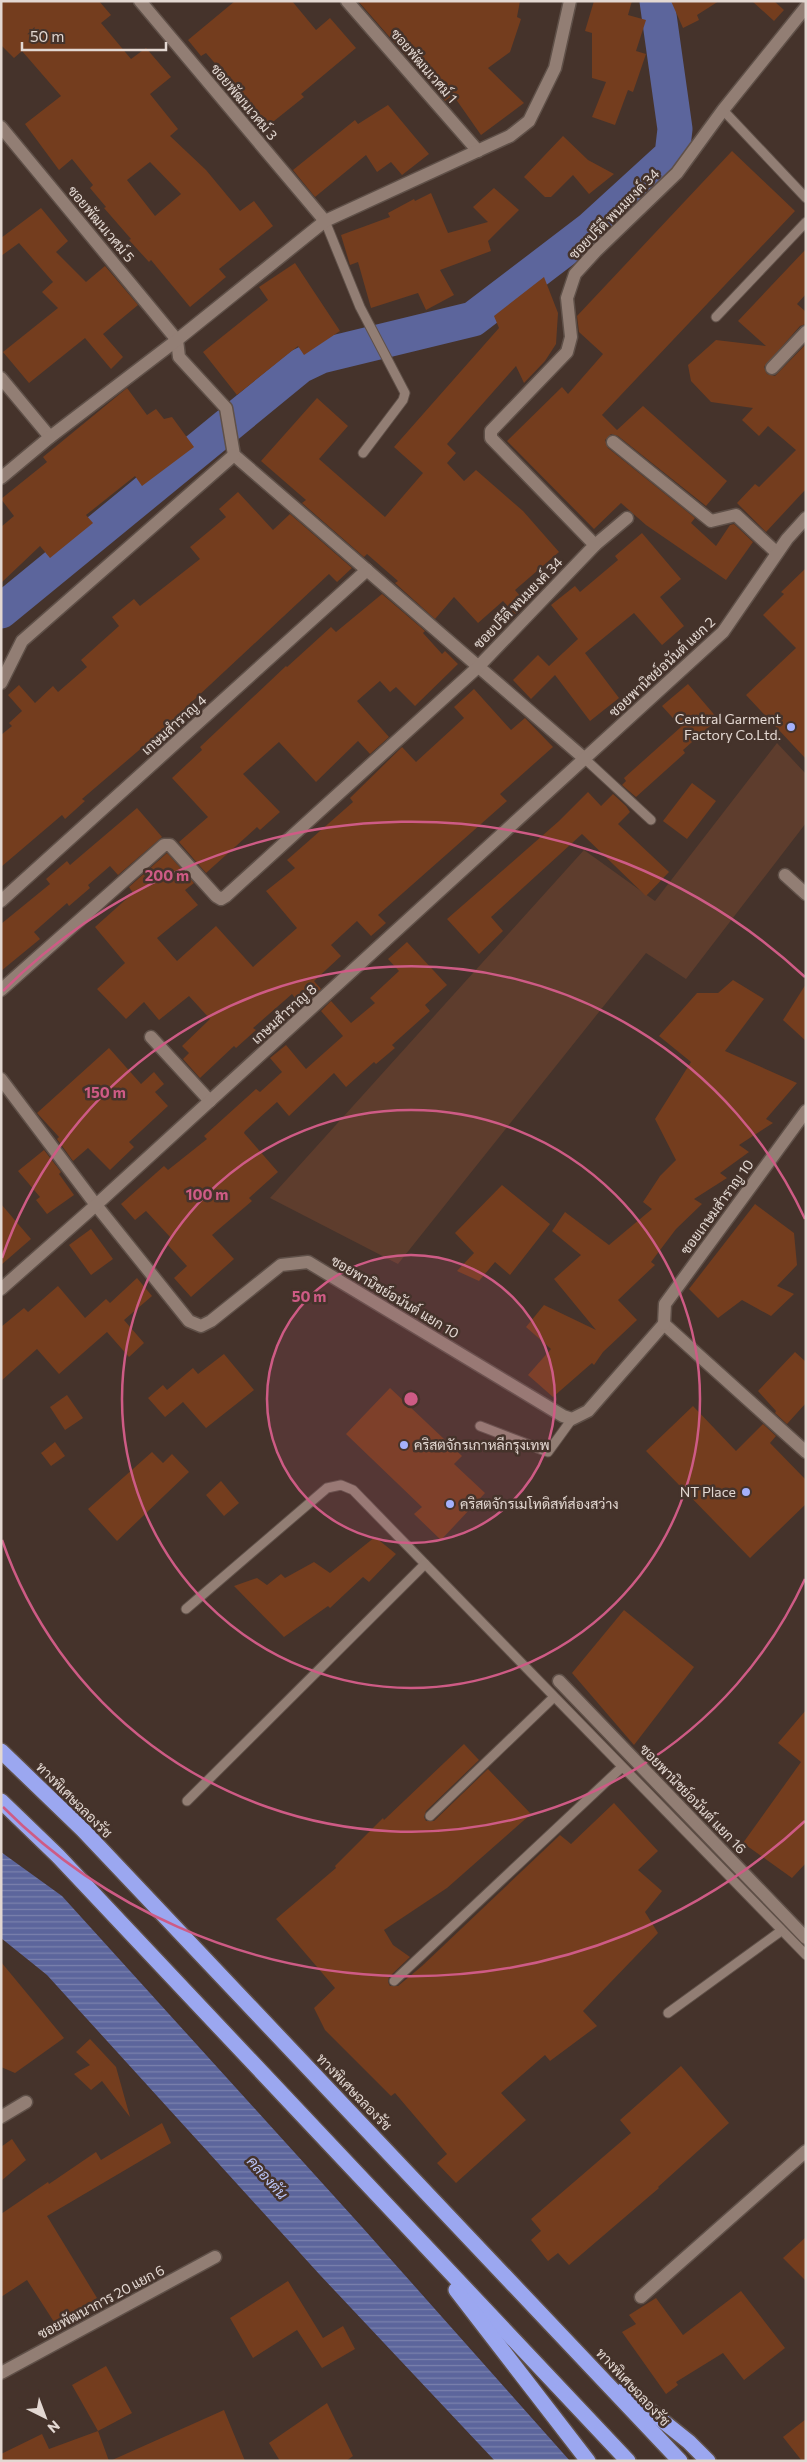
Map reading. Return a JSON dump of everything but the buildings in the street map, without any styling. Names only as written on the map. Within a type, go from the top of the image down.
[{"type":"highway","name":"ทางพิเศษฉลองรัช","points":[[1,1751],[90,1837],[680,2461]]},
{"type":"highway","points":[[1,1801],[58,1856],[628,2461]]},
{"type":"highway","points":[[401,2218],[588,2461]]},
{"type":"highway","points":[[582,2356],[689,2442],[708,2461]]},
{"type":"street","name":"ซอยพัฒนเวศม์ 3","points":[[140,1],[324,221]]},
{"type":"street","name":"ซอยพัฒนเวศม์ 1","points":[[347,1],[478,151]]},
{"type":"street","points":[[1,478],[50,437],[177,340],[324,221],[510,136],[529,120],[555,68],[570,1]]},
{"type":"street","name":"ซอยปรีดี พนมยงค์ 34","points":[[1,990],[164,845],[170,845],[216,896],[220,899],[226,896],[478,666],[595,545],[492,438],[491,431],[567,352],[571,337],[567,298],[576,274],[596,251],[677,173],[722,110],[806,7]]},
{"type":"street","name":"ซอยพัฒนเวศม์ 5","points":[[1,127],[177,340]]},
{"type":"street","points":[[772,368],[806,332]]},
{"type":"street","points":[[177,340],[179,357],[226,408],[234,455],[585,759]]},
{"type":"street","points":[[1,378],[50,437]]},
{"type":"street","points":[[613,442],[711,521],[736,515],[777,553]]},
{"type":"street","points":[[1,683],[22,642],[234,455]]},
{"type":"street","points":[[595,545],[627,518]]},
{"type":"street","name":"ซอยพานิชย์อนันต์ แยก 2","points":[[585,759],[723,632],[777,553],[806,518]]},
{"type":"street","name":"เกษมสำราญ 4","points":[[1,902],[367,570]]},
{"type":"street","name":"เกษมสำราญ 8","points":[[1,1289],[96,1205],[585,759]]},
{"type":"street","points":[[785,875],[806,894]]},
{"type":"street","points":[[151,1037],[210,1101]]},
{"type":"street","name":"ซอยพานิชย์อนันต์ แยก 10","points":[[1,1079],[96,1205],[189,1321],[201,1326],[211,1321],[281,1265],[308,1262],[563,1416],[572,1419]]},
{"type":"street","name":"ซอยเกษมสำราญ 10","points":[[664,1324],[665,1304],[806,1111]]},
{"type":"street","points":[[572,1419],[588,1411],[664,1324],[806,1452]]},
{"type":"street","name":"ซอยพานิชย์อนันต์ แยก 16","points":[[559,1681],[806,1938]]},
{"type":"street","points":[[1,2117],[26,2102]]},
{"type":"street","points":[[641,2297],[806,2151]]},
{"type":"street","name":"ซอยพัฒนาการ 20 แยก 6","points":[[1,2373],[216,2257]]},
{"type":"lane","points":[[722,110],[806,198]]},
{"type":"lane","points":[[324,221],[360,307],[405,394],[404,400],[363,454]]},
{"type":"lane","points":[[716,317],[806,222]]},
{"type":"lane","points":[[585,759],[651,820]]},
{"type":"lane","points":[[480,1426],[548,1452],[572,1419]]},
{"type":"lane","points":[[186,1608],[328,1488],[341,1485],[353,1490],[806,1955]]},
{"type":"lane","points":[[187,1801],[425,1564]]},
{"type":"lane","points":[[430,1816],[554,1697]]},
{"type":"lane","points":[[394,1981],[622,1767]]},
{"type":"lane","points":[[668,2013],[781,1931]]},
{"type":"shaded area","points":[[777,743],[806,774],[806,823],[686,979],[646,953],[398,1264],[270,1198],[584,850],[655,901]]},
{"type":"water","name":"คลองตัน","points":[[1,1852],[62,1896],[362,2227],[570,2461],[495,2461],[320,2275],[47,1975],[1,1938]]},
{"type":"waterway","points":[[1,611],[300,366],[321,356],[473,319],[591,229],[672,155],[675,129],[657,1]]},
{"type":"place","name":"Central Garment Factory Co.Ltd.","points":[[791,727]]},
{"type":"place","name":"คริสตจักรเกาหลีกรุงเทพ","points":[[404,1445]]},
{"type":"place","name":"NT Place","points":[[746,1492]]},
{"type":"place","name":"คริสตจักรเมโทดิสท์ส่องสว่าง","points":[[450,1504]]}]
